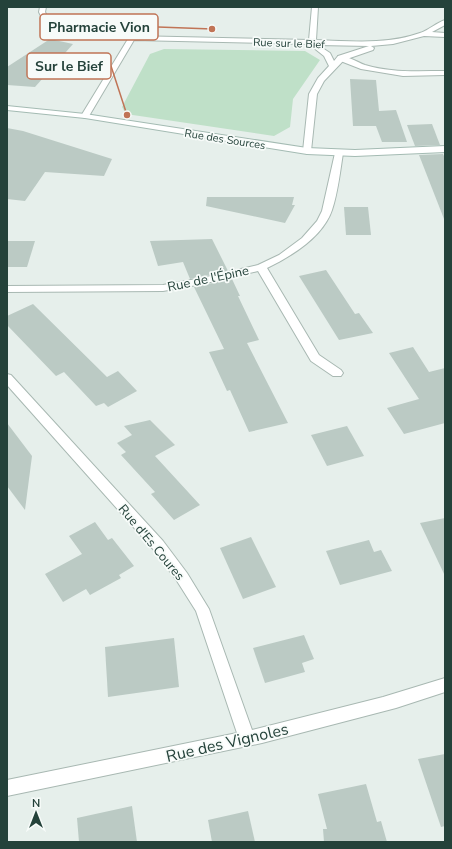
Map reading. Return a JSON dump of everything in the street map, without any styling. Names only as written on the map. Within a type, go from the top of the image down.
[{"type":"street","name":"Rue sur le Bief","points":[[43,7],[42,12],[47,23],[63,29],[132,38],[312,44],[379,44],[424,34],[445,35]]},
{"type":"street","points":[[315,7],[312,44],[328,55],[332,66]]},
{"type":"street","points":[[424,34],[445,22]]},
{"type":"street","points":[[85,116],[132,38]]},
{"type":"street","points":[[307,151],[313,94],[321,80],[332,66],[341,58],[379,44]]},
{"type":"street","points":[[341,58],[364,67],[403,74],[445,73]]},
{"type":"street","name":"Rue des Sources","points":[[7,108],[85,116],[307,151],[355,154],[445,149]]},
{"type":"street","name":"Rue de l'Épine","points":[[7,289],[163,288],[202,282],[261,267],[283,257],[305,240],[321,222],[327,211],[339,153]]},
{"type":"street","points":[[261,267],[315,358],[337,373]]},
{"type":"street","name":"Rue d'Es Coures","points":[[7,378],[158,545],[182,577],[202,608],[247,738]]},
{"type":"street","name":"Rue des Vignoles","points":[[7,788],[171,755],[302,726],[425,692],[445,685]]},
{"type":"green space","points":[[164,49],[305,51],[320,60],[293,99],[290,127],[274,136],[126,114],[122,107],[150,54]]},
{"type":"building","points":[[50,39],[73,44],[35,87],[7,85],[7,67]]},
{"type":"building","points":[[350,79],[376,80],[379,111],[396,110],[407,142],[382,142],[376,126],[353,126]]},
{"type":"building","points":[[432,124],[440,145],[415,146],[407,125]]},
{"type":"building","points":[[7,128],[23,131],[112,159],[104,176],[45,172],[25,201],[7,199]]},
{"type":"building","points":[[443,154],[445,158],[444,219],[419,155]]},
{"type":"building","points":[[207,197],[294,197],[292,205],[295,205],[285,223],[206,206]]},
{"type":"building","points":[[344,207],[368,207],[371,235],[346,235]]},
{"type":"building","points":[[212,239],[228,271],[190,279],[183,262],[158,266],[150,241]]},
{"type":"building","points":[[7,241],[35,241],[27,267],[7,267]]},
{"type":"building","points":[[326,270],[355,314],[359,313],[373,333],[339,340],[299,276]]},
{"type":"building","points":[[232,279],[240,296],[238,296],[259,340],[247,343],[288,423],[249,432],[230,390],[227,391],[209,352],[224,349],[194,287]]},
{"type":"building","points":[[33,304],[107,377],[118,371],[137,391],[108,407],[104,403],[96,406],[64,372],[56,376],[7,325],[7,316]]},
{"type":"building","points":[[413,347],[429,372],[445,368],[445,423],[404,434],[387,408],[419,399],[389,353]]},
{"type":"building","points":[[150,420],[175,445],[155,456],[200,505],[174,520],[151,494],[155,492],[121,455],[126,452],[117,443],[132,435],[124,426]]},
{"type":"building","points":[[7,423],[32,456],[25,510],[7,486]]},
{"type":"building","points":[[347,426],[364,456],[327,466],[311,435]]},
{"type":"building","points":[[445,518],[445,576],[420,523]]},
{"type":"building","points":[[95,522],[108,540],[112,538],[134,566],[119,575],[121,578],[90,595],[86,589],[63,602],[45,574],[82,554],[69,536]]},
{"type":"building","points":[[251,537],[276,587],[243,599],[220,548]]},
{"type":"building","points":[[369,540],[374,552],[381,550],[392,571],[340,585],[326,551]]},
{"type":"building","points":[[304,635],[314,659],[302,663],[305,672],[265,683],[253,648]]},
{"type":"building","points":[[174,638],[179,687],[108,697],[105,647]]},
{"type":"building","points":[[445,754],[445,826],[441,827],[418,759]]},
{"type":"building","points":[[366,784],[377,822],[381,821],[387,842],[324,842],[323,829],[327,829],[318,794]]},
{"type":"building","points":[[132,806],[137,842],[79,842],[77,818]]},
{"type":"building","points":[[248,811],[255,842],[212,842],[208,820]]},
{"type":"place","name":"Pharmacie Vion","points":[[212,29]]},
{"type":"place","name":"Sur le Bief","points":[[127,115]]}]
